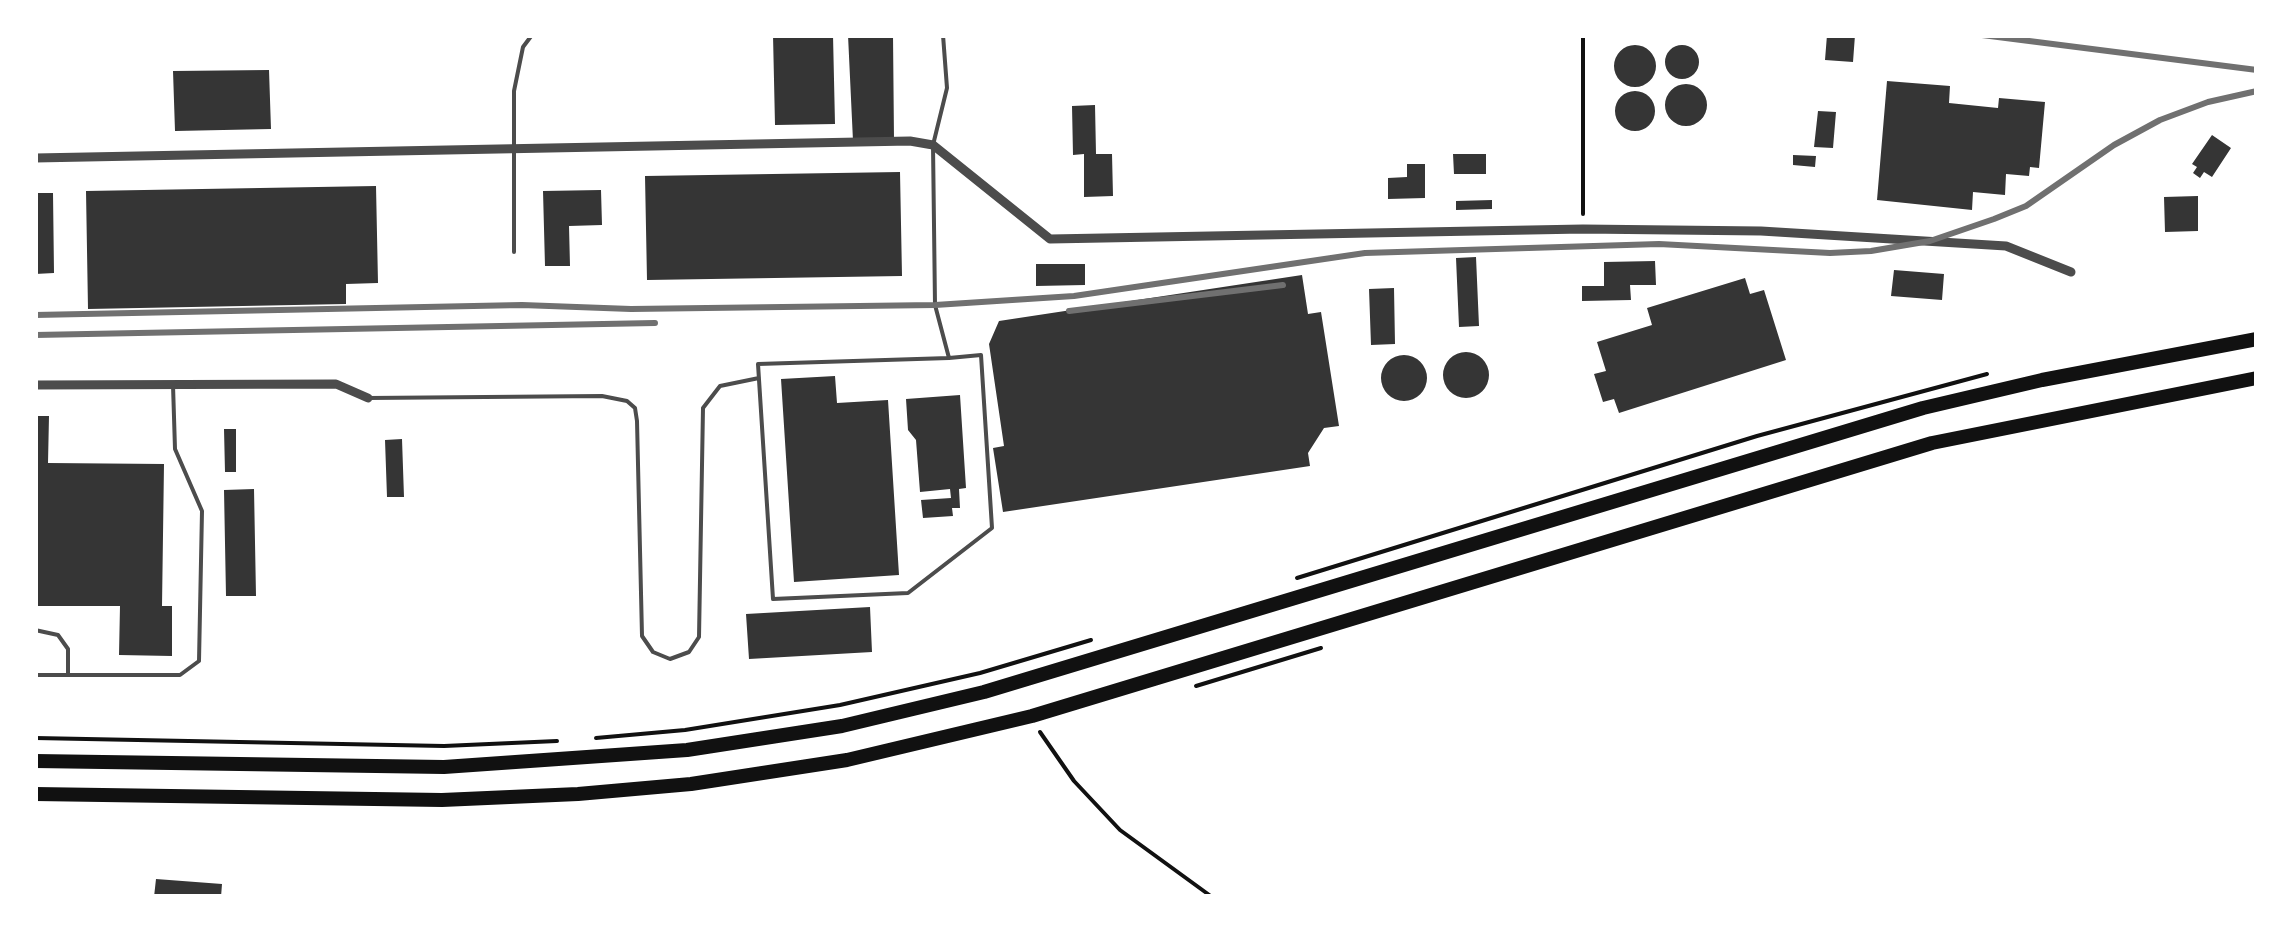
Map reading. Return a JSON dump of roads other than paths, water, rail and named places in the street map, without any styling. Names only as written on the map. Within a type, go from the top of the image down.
[{"type":"main road","points":[[35,760],[444,767],[687,750],[842,726],[1022,681],[1923,408],[2042,380],[2257,339]]},
{"type":"main road","points":[[35,794],[442,800],[691,784],[847,760],[1032,716],[1932,443],[2257,378]]},
{"type":"street","points":[[35,158],[910,141],[933,146],[1050,239],[1583,229],[1761,231],[2006,246],[2071,272]]},
{"type":"street","points":[[35,385],[336,384],[368,398]]},
{"type":"lane","points":[[514,252],[516,72],[532,35]]},
{"type":"lane","points":[[943,35],[946,88],[933,146],[935,304],[950,358]]},
{"type":"lane","points":[[982,354],[992,528],[908,593],[774,599],[758,364],[950,358],[982,354]]},
{"type":"lane","points":[[368,398],[602,396],[627,400],[635,408],[637,421],[642,636],[652,652],[670,659],[689,652],[698,637],[702,408],[720,386],[759,378]]},
{"type":"lane","points":[[35,675],[180,675],[199,661],[202,512],[198,494],[175,449],[173,385]]},
{"type":"lane","points":[[35,630],[58,636],[68,650],[68,674]]},
{"type":"railway","points":[[1982,35],[2257,70]]},
{"type":"railway","points":[[35,315],[522,305],[631,309],[935,305],[1074,296],[1365,253],[1659,244],[1830,253],[1871,251],[1930,241],[2026,206],[2114,145],[2160,120],[2208,102],[2257,91]]},
{"type":"railway","points":[[1069,311],[1283,285]]},
{"type":"railway","points":[[35,335],[655,323]]}]
